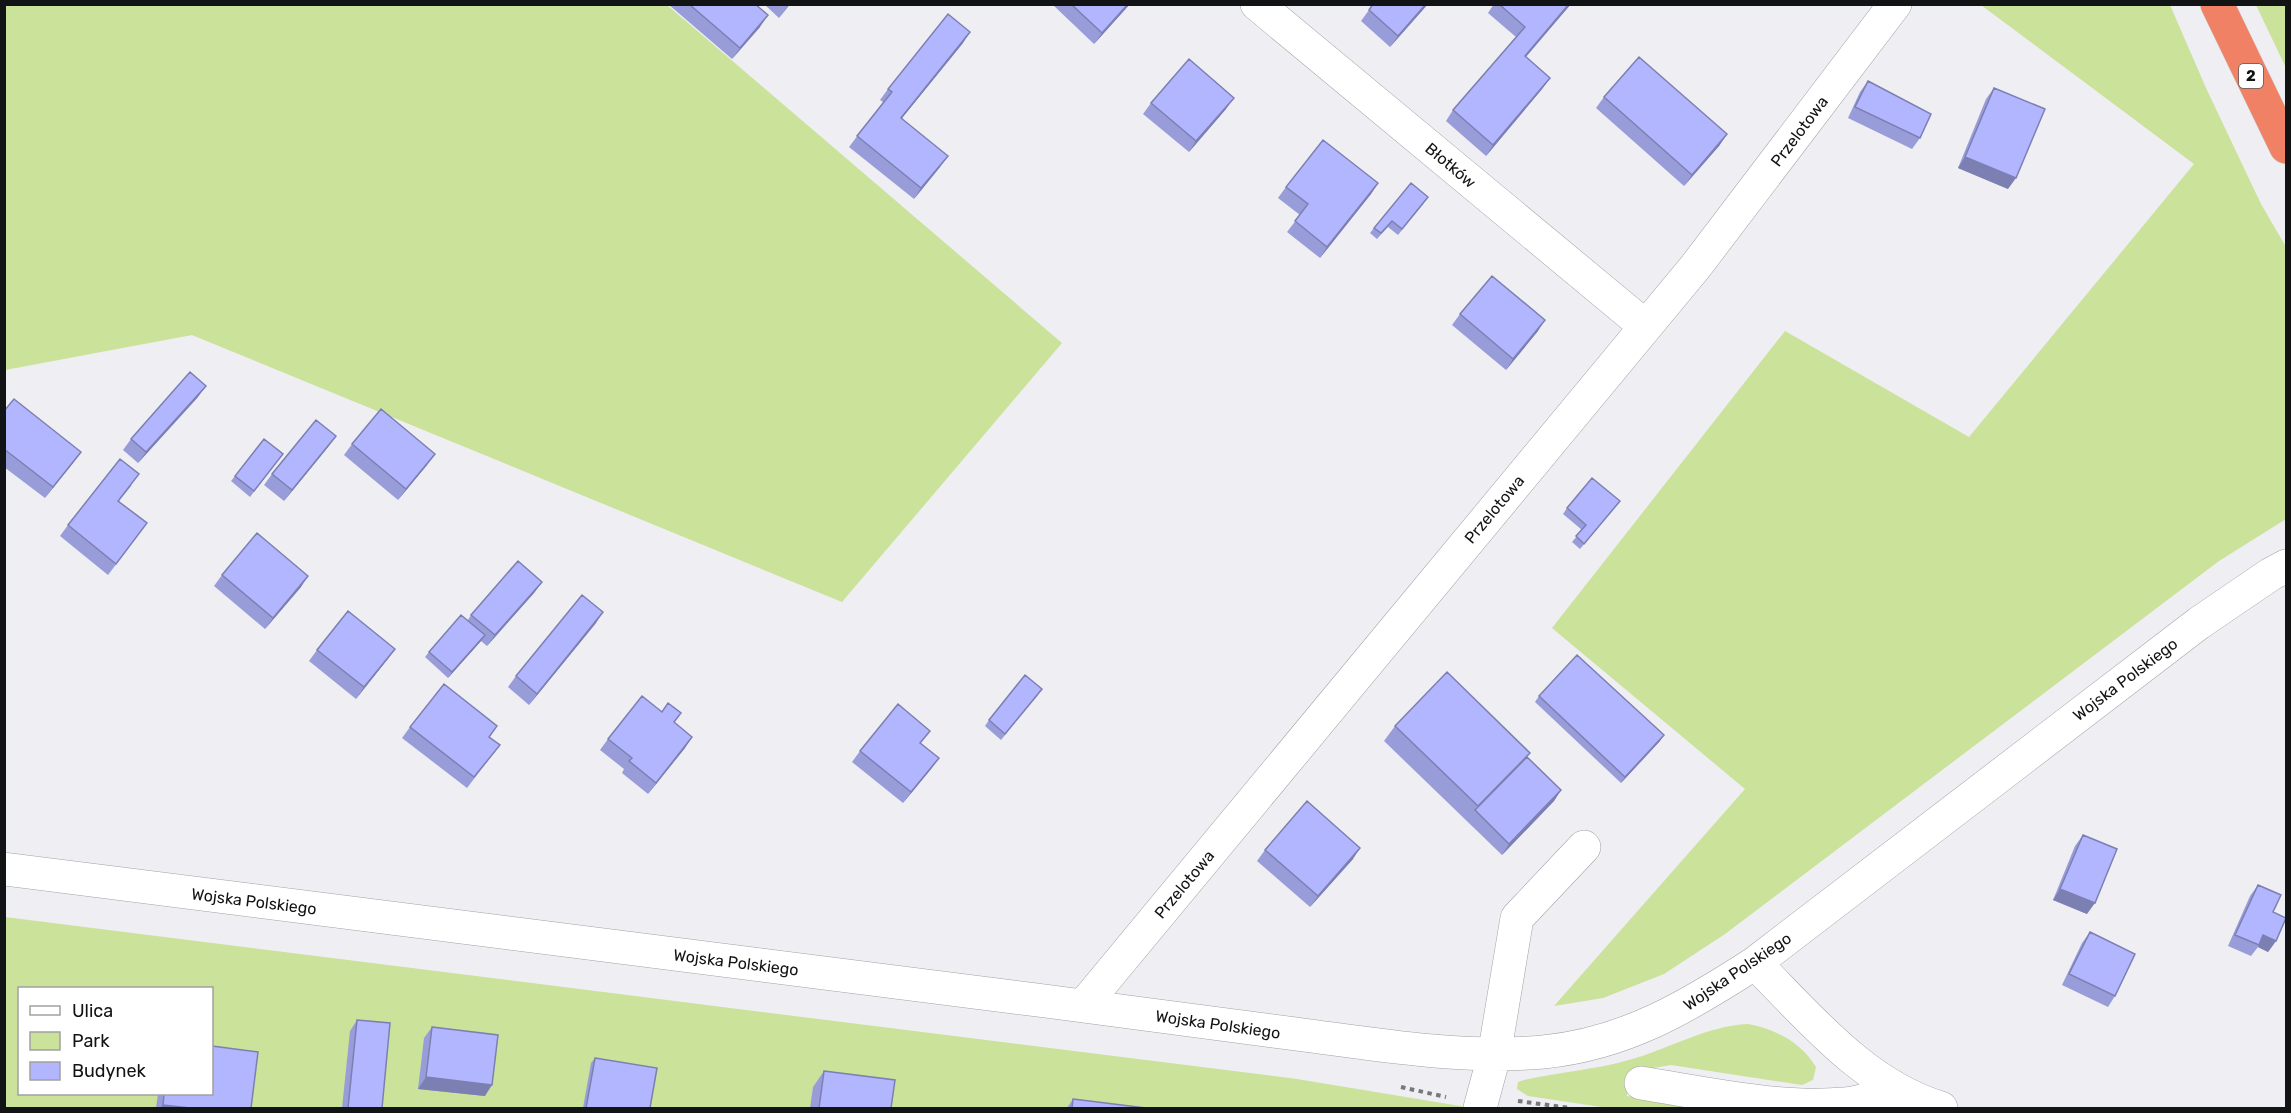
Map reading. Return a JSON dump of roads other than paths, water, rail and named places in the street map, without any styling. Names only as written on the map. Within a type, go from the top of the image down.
[{"type":"highway","name":"2","points":[[2217,4],[2286,147]]},
{"type":"street","name":"Błotków","points":[[1257,4],[1644,326]]},
{"type":"street","name":"Przelotowa","points":[[1083,1006],[1696,266],[1895,4]]},
{"type":"street","name":"Wojska Polskiego","points":[[4,869],[1415,1050],[1494,1056],[1549,1052],[1596,1043],[1649,1025],[1698,1000],[1755,963],[2199,622],[2286,566]]},
{"type":"street","points":[[1480,1108],[1494,1056],[1517,918],[1584,847]]},
{"type":"street","points":[[1755,963],[1863,1067],[1898,1090],[1941,1108]]},
{"type":"street","points":[[1641,1083],[1784,1104],[1817,1106],[1847,1104],[1898,1090]]}]
